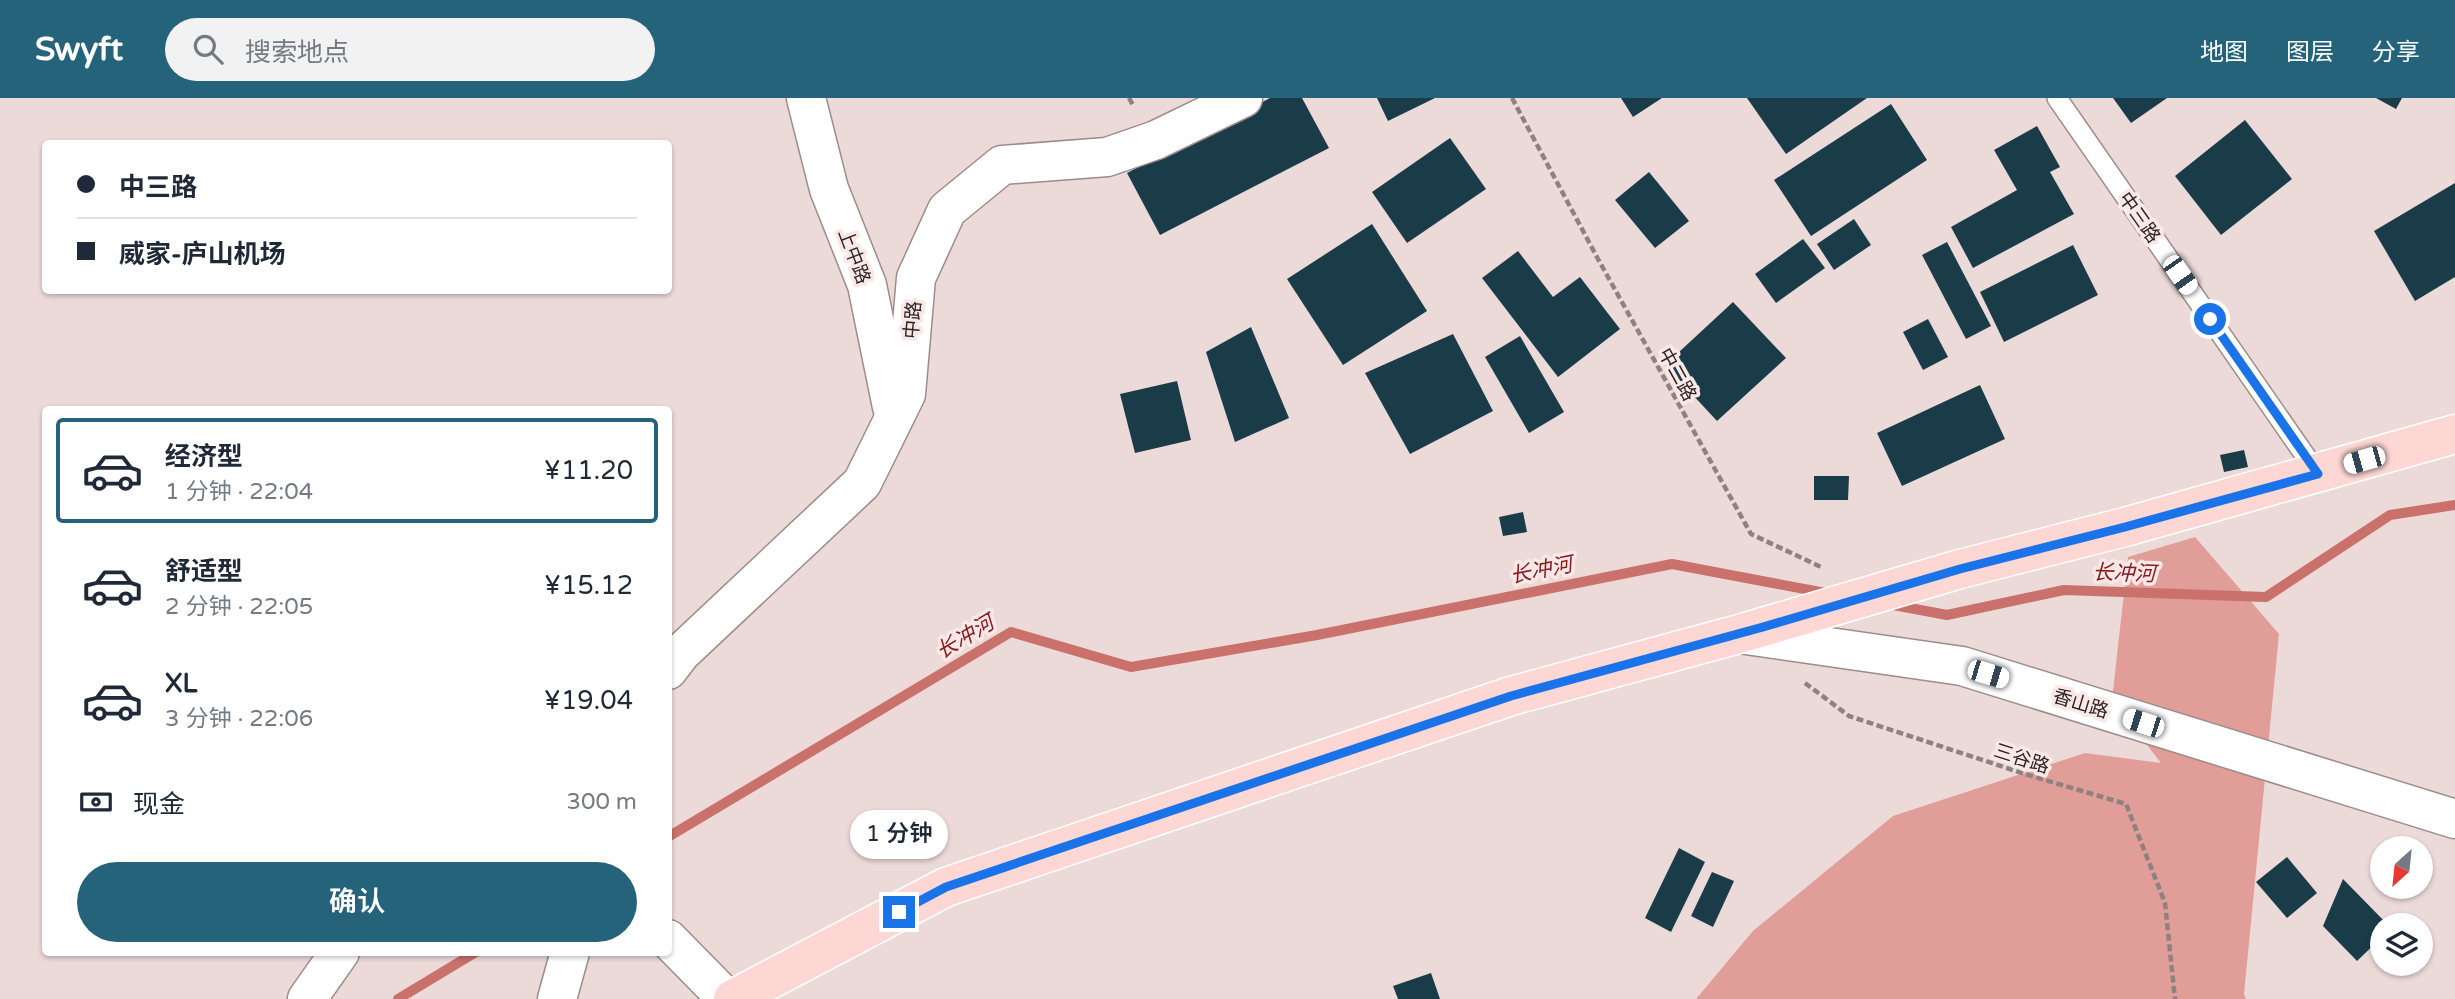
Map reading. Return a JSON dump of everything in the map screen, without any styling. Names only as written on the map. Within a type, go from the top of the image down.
[{"type":"main road","points":[[733,999],[946,887],[1511,696],[1739,634],[1960,569],[2125,527],[2455,434]]},
{"type":"street","name":"上中路","points":[[806,98],[829,189],[867,285],[894,416]]},
{"type":"street","name":"中路","points":[[672,665],[681,653],[862,482],[906,394],[916,278],[947,210],[1002,165],[1107,157],[1156,140],[1243,98]]},
{"type":"street","name":"香山路","points":[[1739,634],[1962,666],[2455,819]]},
{"type":"street","points":[[672,943],[727,999]]},
{"type":"street","points":[[307,999],[337,956]]},
{"type":"street","points":[[557,999],[569,956]]},
{"type":"lane","name":"中三路","points":[[2057,98],[2318,474]]},
{"type":"path","name":"中二路","points":[[1512,98],[1751,534],[1827,569]]},
{"type":"path","name":"三谷路","points":[[1794,675],[1849,716],[2126,804],[2165,903],[2175,999]]},
{"type":"shaded area","points":[[2195,537],[2279,634],[2244,994],[2246,999],[1696,999],[1753,931],[1893,816],[2085,753],[2161,763],[2112,700],[2128,557]]},
{"type":"building","points":[[1270,98],[1302,98],[1329,148],[1160,235],[1127,173]]},
{"type":"building","points":[[1377,98],[1435,98],[1388,121]]},
{"type":"building","points":[[1621,98],[1662,98],[1633,117]]},
{"type":"building","points":[[1747,98],[1867,98],[1786,154]]},
{"type":"building","points":[[2113,98],[2167,98],[2131,123]]},
{"type":"building","points":[[2376,98],[2402,98],[2396,109]]},
{"type":"building","points":[[1891,104],[1927,160],[1811,236],[1774,180]]},
{"type":"building","points":[[2245,120],[2292,179],[2221,235],[2175,176]]},
{"type":"building","points":[[2037,126],[2060,167],[2050,172],[2074,214],[1973,268],[1951,227],[2017,190],[1994,150]]},
{"type":"building","points":[[1450,138],[1486,189],[1407,243],[1372,192]]},
{"type":"building","points":[[1649,172],[1689,221],[1655,248],[1615,200]]},
{"type":"building","points":[[2455,183],[2455,277],[2415,301],[2374,231]]},
{"type":"building","points":[[1854,219],[1871,245],[1834,270],[1817,244]]},
{"type":"building","points":[[1372,224],[1427,311],[1343,365],[1287,279]]},
{"type":"building","points":[[1803,239],[1825,268],[1776,303],[1755,274]]},
{"type":"building","points":[[1947,242],[1991,326],[1966,339],[1922,255]]},
{"type":"building","points":[[2073,245],[2098,295],[2004,342],[1980,292]]},
{"type":"building","points":[[1518,251],[1553,297],[1580,277],[1620,329],[1558,377],[1482,278]]},
{"type":"building","points":[[1733,302],[1786,358],[1717,421],[1665,365]]},
{"type":"building","points":[[1928,319],[1948,357],[1923,370],[1903,332]]},
{"type":"building","points":[[1251,327],[1289,418],[1235,442],[1206,352]]},
{"type":"building","points":[[1453,334],[1493,411],[1410,454],[1365,373]]},
{"type":"building","points":[[1520,336],[1564,412],[1529,433],[1485,357]]},
{"type":"building","points":[[1177,381],[1191,440],[1135,453],[1120,394]]},
{"type":"building","points":[[1980,385],[2005,439],[1902,486],[1877,433]]},
{"type":"building","points":[[2244,450],[2248,467],[2224,472],[2220,455]]},
{"type":"building","points":[[1814,476],[1849,476],[1848,500],[1814,500]]},
{"type":"building","points":[[1523,512],[1527,532],[1503,536],[1499,517]]},
{"type":"building","points":[[1679,848],[1705,862],[1671,932],[1645,918]]},
{"type":"building","points":[[2287,857],[2317,893],[2287,918],[2256,882]]},
{"type":"building","points":[[1712,872],[1734,881],[1713,927],[1691,916]]},
{"type":"building","points":[[2343,879],[2376,913],[2370,913],[2370,949],[2357,961],[2323,926]]},
{"type":"building","points":[[1431,973],[1440,999],[1398,999],[1393,986]]},
{"type":"waterway","name":"长冲河","points":[[1888,604],[1947,615],[2064,590],[2266,597],[2390,515],[2455,505]]},
{"type":"waterway","name":"长冲河","points":[[672,835],[1011,632],[1131,667],[1317,635],[1672,564],[1831,594]]},
{"type":"waterway","name":"长冲河","points":[[398,999],[469,956]]},
{"type":"route","points":[[899,912],[946,887],[1511,696],[1763,627],[1960,569],[2318,474],[2210,319]]}]
